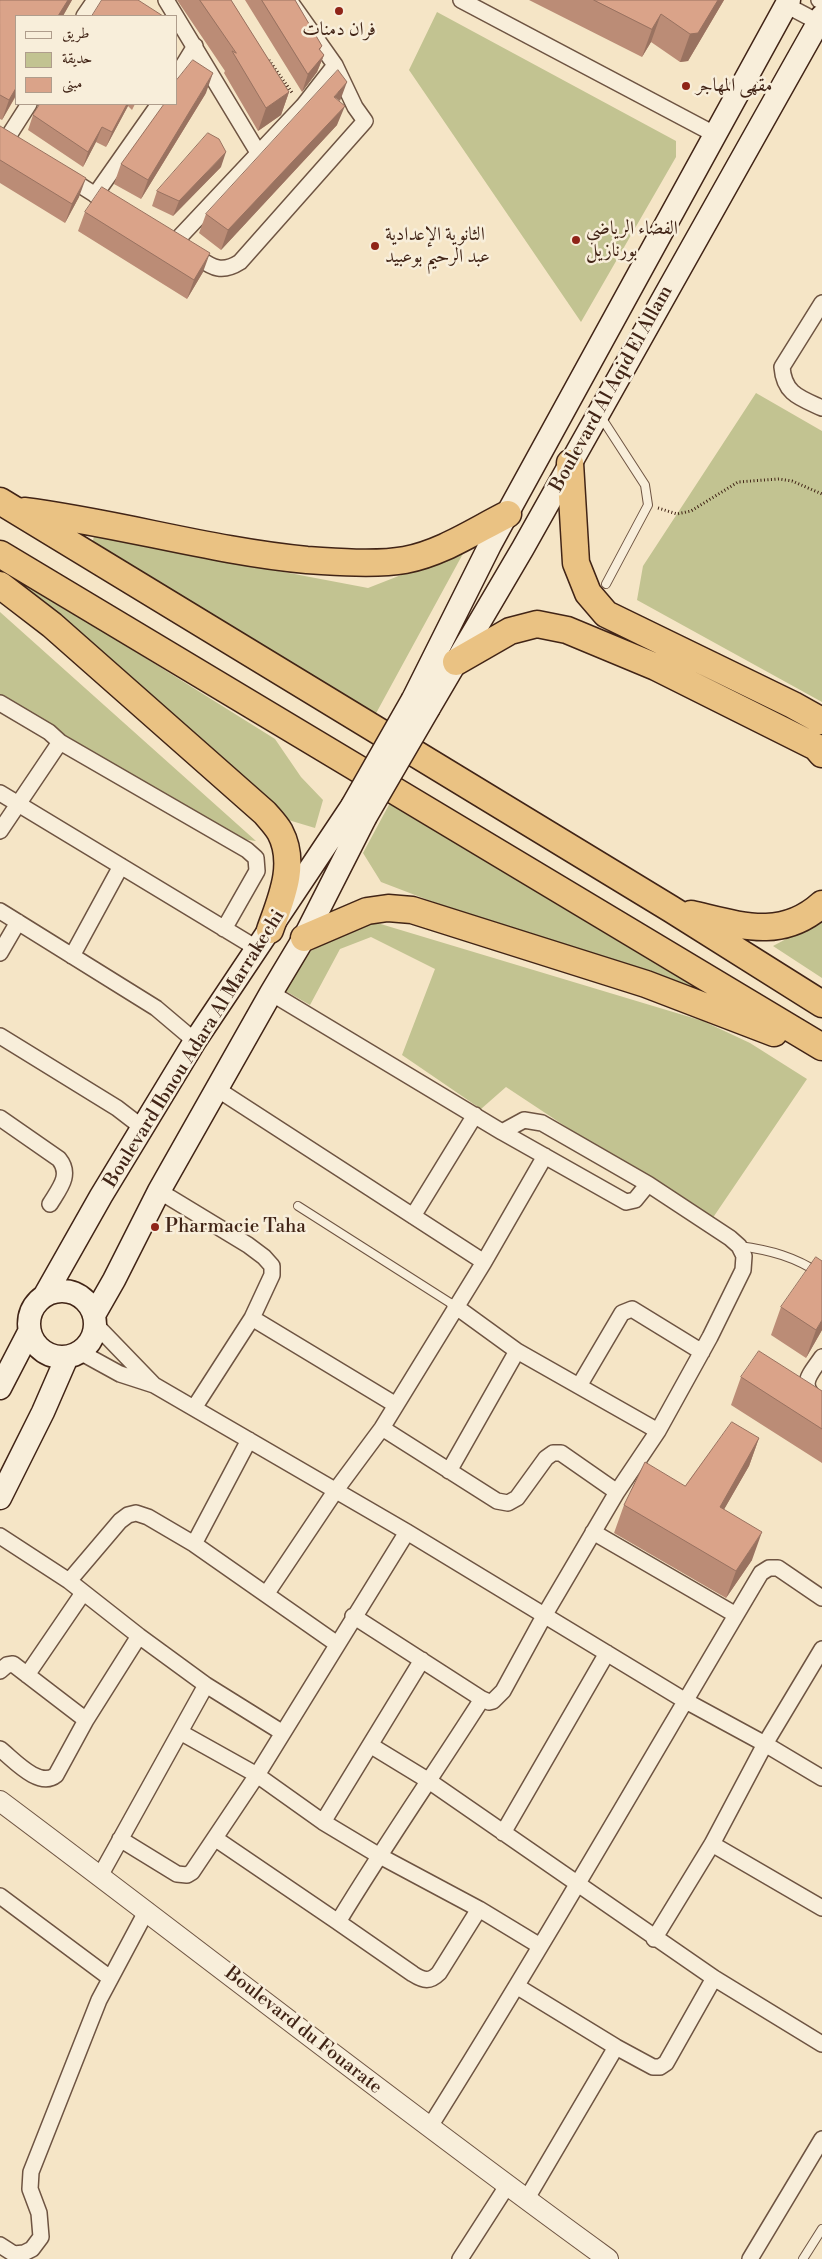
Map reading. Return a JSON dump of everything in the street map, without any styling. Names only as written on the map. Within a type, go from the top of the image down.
[{"type":"highway","points":[[570,463],[576,563],[588,593],[606,614],[793,705],[822,722]]},
{"type":"highway","points":[[7,505],[123,529],[273,556],[338,563],[404,560],[441,550],[508,514]]},
{"type":"highway","points":[[7,505],[671,909],[822,1004]]},
{"type":"highway","points":[[0,554],[822,1047]]},
{"type":"highway","points":[[0,585],[52,625],[265,813],[280,832],[288,858],[286,885],[264,940]]},
{"type":"highway","points":[[456,662],[510,631],[537,624],[567,630],[656,666],[816,748],[822,754]]},
{"type":"highway","points":[[671,909],[765,929],[787,926],[811,914],[822,904]]},
{"type":"highway","points":[[304,938],[367,911],[388,908],[412,910],[646,984],[767,1030],[822,1056]]},
{"type":"main road","name":"Boulevard Al Aqid El Allam","points":[[421,704],[508,514],[787,2]]},
{"type":"main road","name":"Boulevard Al Aqid El Allam","points":[[421,704],[456,662],[570,463],[821,13]]},
{"type":"main road","points":[[359,812],[421,704]]},
{"type":"main road","name":"Boulevard Ibnou Adara Al Marrakechi","points":[[45,1295],[195,1041],[264,940],[359,812]]},
{"type":"main road","name":"Boulevard Ibnou Adara Al Marrakechi","points":[[94,1319],[159,1191],[304,938],[359,812]]},
{"type":"main road","points":[[0,1388],[29,1332],[31,1311],[37,1302],[45,1295],[56,1291],[74,1294],[88,1304],[94,1319],[93,1335],[88,1345],[74,1355],[0,1498]]},
{"type":"main road","points":[[29,1332],[35,1343],[44,1352],[55,1357],[74,1355]]},
{"type":"street","points":[[85,15],[95,0]]},
{"type":"street","points":[[166,0],[175,15]]},
{"type":"street","points":[[158,233],[216,268],[228,269],[240,262],[365,121],[355,107],[334,65],[289,0]]},
{"type":"street","points":[[471,2],[716,135]]},
{"type":"street","points":[[787,2],[821,13]]},
{"type":"street","points":[[178,19],[258,154]]},
{"type":"street","points":[[178,74],[195,46]]},
{"type":"street","points":[[174,243],[302,106],[334,65]]},
{"type":"street","points":[[22,150],[3,137],[28,105]]},
{"type":"street","points":[[95,194],[158,105]]},
{"type":"street","points":[[55,170],[127,214]]},
{"type":"street","points":[[822,303],[782,367],[783,379],[788,388],[795,395],[822,408]]},
{"type":"street","points":[[0,703],[49,732],[60,742],[247,850],[256,858],[257,872],[224,929]]},
{"type":"street","points":[[0,831],[60,742]]},
{"type":"street","points":[[0,793],[224,929],[264,940]]},
{"type":"street","points":[[72,956],[122,866]]},
{"type":"street","points":[[0,911],[156,1008],[195,1041]]},
{"type":"street","points":[[0,953],[18,922]]},
{"type":"street","points":[[271,993],[502,1132],[626,1202],[635,1200],[648,1184]]},
{"type":"street","points":[[0,1036],[117,1108],[143,1128]]},
{"type":"street","points":[[217,1089],[484,1262]]},
{"type":"street","points":[[413,1216],[475,1115]]},
{"type":"street","points":[[0,1118],[59,1159],[64,1165],[66,1171],[64,1180],[50,1204]]},
{"type":"street","points":[[354,1616],[482,1699],[489,1702],[493,1701],[503,1691],[593,1532],[658,1431],[702,1352],[743,1270],[744,1256],[739,1246],[648,1184],[542,1123],[524,1120],[502,1132]]},
{"type":"street","points":[[267,1593],[336,1490],[382,1428],[455,1306],[484,1262],[544,1156]]},
{"type":"street","points":[[159,1191],[248,1245],[264,1257],[272,1266],[272,1275],[252,1318],[194,1408]]},
{"type":"street","points":[[455,1306],[517,1351],[658,1431]]},
{"type":"street","points":[[579,1386],[622,1313],[627,1310],[632,1309],[702,1352]]},
{"type":"street","points":[[252,1318],[396,1405]]},
{"type":"street","points":[[94,1319],[154,1385]]},
{"type":"street","points":[[449,1471],[517,1351]]},
{"type":"street","points":[[74,1355],[120,1374],[154,1385],[407,1532],[684,1700],[765,1744],[822,1778]]},
{"type":"street","points":[[822,1357],[807,1378],[806,1387],[810,1396],[822,1403]]},
{"type":"street","points":[[382,1428],[496,1501],[508,1503],[517,1498],[546,1458],[553,1453],[561,1452],[617,1492]]},
{"type":"street","points":[[194,1544],[249,1440]]},
{"type":"street","points":[[69,1581],[110,1532],[128,1515],[136,1513],[148,1517],[194,1544],[267,1593],[337,1644]]},
{"type":"street","points":[[120,1839],[181,1875],[192,1872],[216,1839],[407,1532]]},
{"type":"street","points":[[593,1532],[736,1615]]},
{"type":"street","points":[[0,1536],[69,1581],[206,1685],[283,1733]]},
{"type":"street","points":[[429,2128],[518,1986],[576,1883],[761,1573],[769,1568],[778,1568],[822,1598]]},
{"type":"street","points":[[27,1675],[83,1593]]},
{"type":"street","points":[[0,1749],[31,1774],[43,1779],[52,1779],[86,1720],[139,1636]]},
{"type":"street","points":[[654,1939],[712,1844],[765,1744],[822,1649]]},
{"type":"street","points":[[503,1833],[607,1653]]},
{"type":"street","points":[[323,1822],[422,1660]]},
{"type":"street","points":[[0,1671],[6,1665],[13,1664],[86,1720]]},
{"type":"street","points":[[100,1876],[206,1685]]},
{"type":"street","points":[[338,1922],[378,1855],[429,1782],[482,1699]]},
{"type":"street","points":[[180,1732],[256,1775],[323,1822],[378,1855],[479,1909],[540,1946]]},
{"type":"street","points":[[370,1745],[429,1782],[654,1939],[822,2044]]},
{"type":"street","name":"Boulevard du Fouarate","points":[[0,1801],[147,1910],[429,2128],[608,2259]]},
{"type":"street","points":[[216,1839],[417,1977],[428,1980],[434,1978],[439,1972],[479,1909]]},
{"type":"street","points":[[712,1844],[822,1908]]},
{"type":"street","points":[[0,1896],[110,1978]]},
{"type":"street","points":[[1,2248],[14,2254],[24,2253],[32,2249],[41,2236],[39,2213],[30,2190],[31,2172],[47,2126],[110,1978],[147,1910]]},
{"type":"street","points":[[518,1986],[616,2047],[653,2067],[660,2067],[666,2063],[714,1978]]},
{"type":"street","points":[[526,2200],[616,2047]]},
{"type":"street","points":[[750,2259],[822,2138]]},
{"type":"street","points":[[460,2259],[507,2186]]},
{"type":"lane","points":[[598,413],[645,485],[648,505],[606,584]]},
{"type":"lane","points":[[298,1206],[455,1306]]},
{"type":"lane","points":[[739,1246],[769,1250],[790,1257],[822,1276]]},
{"type":"lane","points":[[803,2259],[822,2229]]},
{"type":"path","points":[[268,59],[302,106]]},
{"type":"path","points":[[648,505],[677,514],[690,511],[738,482],[778,479],[792,481],[822,494]]},
{"type":"green space","name":"الفضاء الرياضي بورنازيل","points":[[437,12],[676,141],[676,157],[581,322],[409,70]]},
{"type":"green space","points":[[756,393],[822,431],[822,702],[637,600],[643,566]]},
{"type":"green space","points":[[94,536],[368,588],[465,550],[374,717],[92,545]]},
{"type":"green space","points":[[0,567],[275,739],[301,777],[323,800],[315,828],[275,816]]},
{"type":"green space","points":[[0,612],[256,841],[233,838],[0,696]]},
{"type":"green space","points":[[391,801],[695,987],[483,921],[381,882],[363,853]]},
{"type":"green space","points":[[822,920],[822,978],[773,946]]},
{"type":"green space","points":[[374,922],[703,1021],[750,1043],[807,1079],[710,1222],[506,1087],[481,1109],[402,1055],[435,969],[371,937],[340,949],[310,1005],[282,989],[300,958],[346,929]]},
{"type":"building","points":[[0,0],[68,0],[59,15],[15,15],[15,90],[9,100],[0,95]]},
{"type":"building","points":[[102,0],[138,0],[161,15],[93,15]]},
{"type":"building","points":[[200,0],[231,0],[289,92],[266,108],[232,51],[236,53]]},
{"type":"building","points":[[262,0],[295,0],[322,46],[319,49],[324,55],[308,74]]},
{"type":"building","points":[[594,0],[718,0],[698,33],[690,34],[661,14],[652,29]]},
{"type":"building","points":[[193,60],[213,73],[148,180],[121,164],[163,105],[178,105],[178,79]]},
{"type":"building","points":[[338,70],[347,82],[334,97],[345,106],[228,230],[206,214]]},
{"type":"building","points":[[39,105],[126,105],[112,132],[102,127],[88,152],[33,115]]},
{"type":"building","points":[[0,126],[86,178],[72,204],[0,160]]},
{"type":"building","points":[[208,133],[219,139],[226,152],[179,201],[157,191]]},
{"type":"building","points":[[102,187],[210,253],[194,280],[85,212]]},
{"type":"building","points":[[816,1257],[822,1261],[822,1320],[816,1330],[781,1307]]},
{"type":"building","points":[[759,1351],[822,1391],[822,1429],[741,1377]]},
{"type":"building","points":[[732,1422],[759,1438],[720,1507],[762,1532],[736,1571],[624,1505],[645,1462],[685,1486]]},
{"type":"place","name":"فران دمنات","points":[[339,11]]},
{"type":"place","name":"مقهى المهاجر","points":[[686,86]]},
{"type":"place","name":"الفضاء الرياضي بورنازيل","points":[[576,240]]},
{"type":"place","name":"الثانوية الإعدادية عبد الرحيم بوعبيد","points":[[375,246]]},
{"type":"place","name":"Pharmacie Taha","points":[[155,1227]]}]
